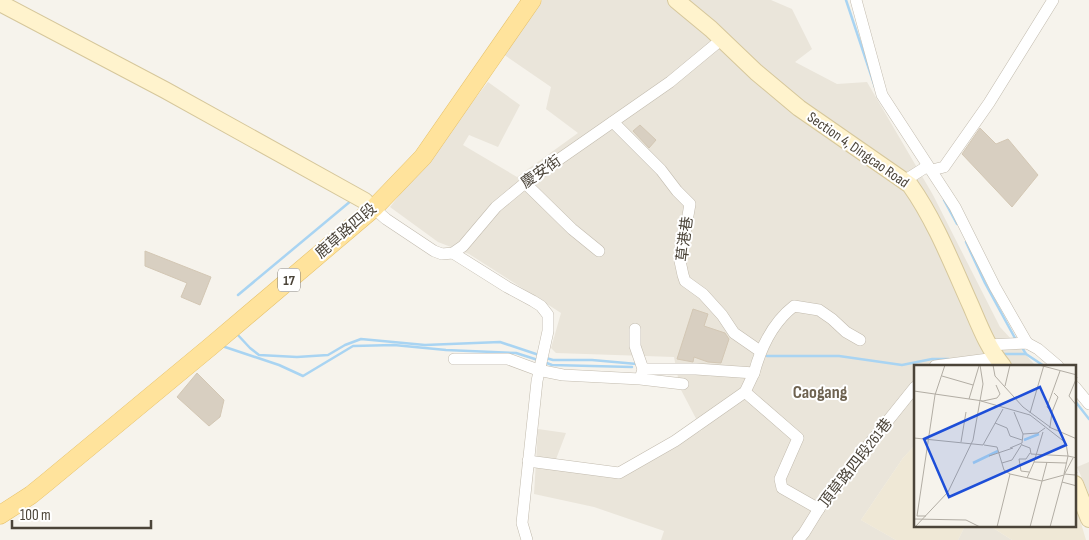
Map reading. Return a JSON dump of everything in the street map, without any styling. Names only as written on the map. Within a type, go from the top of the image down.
[{"type":"main road","name":"鹿草路四段","points":[[369,204],[419,145],[483,54],[518,0]]},
{"type":"main road","name":"鹿草路四段","points":[[5,506],[47,482],[106,426],[214,345],[423,156],[532,0]]},
{"type":"street","name":"Section 4, Dingcao Road","points":[[676,0],[799,108],[910,185],[921,200],[996,356]]},
{"type":"street","points":[[856,0],[882,95],[955,207],[995,288],[1026,344],[1038,349],[1057,365]]},
{"type":"street","points":[[904,181],[926,167],[932,170],[944,167],[965,139],[1053,0]]},
{"type":"street","points":[[0,3],[164,90],[369,204],[434,252],[442,254],[453,253],[541,306],[548,315],[548,331],[539,368],[528,461],[522,523],[527,540]]},
{"type":"street","name":"慶安街","points":[[453,253],[463,246],[496,207],[525,183],[670,82],[722,39]]},
{"type":"street","name":"草港巷","points":[[613,122],[661,170],[677,192],[690,204],[680,261],[685,281],[702,294],[722,315],[734,333],[760,351]]},
{"type":"street","points":[[525,183],[598,251]]},
{"type":"street","points":[[528,461],[619,473],[674,441],[745,392],[754,373],[760,351],[774,327],[785,313],[794,306],[819,310],[846,332],[860,340]]},
{"type":"street","points":[[634,329],[635,346],[641,374]]},
{"type":"street","points":[[941,365],[996,356],[1026,344]]},
{"type":"street","points":[[454,359],[508,359],[562,375],[641,374],[696,369],[754,373]]},
{"type":"street","points":[[641,374],[683,384]]},
{"type":"street","name":"頂草路四段261巷","points":[[798,540],[825,499],[914,388]]},
{"type":"street","points":[[1076,388],[1089,404]]},
{"type":"street","points":[[745,392],[798,438],[780,479],[782,488],[819,509]]},
{"type":"street","points":[[1076,486],[1089,519]]},
{"type":"shaded area","points":[[542,0],[771,0],[792,9],[812,49],[795,62],[837,84],[867,82],[933,195],[1000,327],[1035,365],[914,365],[914,446],[903,458],[861,520],[896,540],[661,540],[664,531],[594,507],[534,494],[538,429],[566,433],[553,467],[621,476],[702,430],[680,388],[674,357],[556,353],[551,348],[561,313],[469,254],[438,242],[390,207],[488,82],[520,105],[498,147],[469,135],[463,145],[517,177],[578,133],[546,109],[551,87],[503,54]]},
{"type":"shaded area","points":[[914,446],[914,528],[964,528],[958,540],[896,540],[861,520],[903,458]]},
{"type":"shaded area","points":[[1089,462],[1089,494],[1077,467]]},
{"type":"shaded area","points":[[1076,506],[1086,540],[1012,540],[993,528],[1076,528]]},
{"type":"shaded area","points":[[964,528],[993,528],[1012,540],[958,540]]},
{"type":"building","points":[[640,125],[656,140],[649,148],[633,131]]},
{"type":"building","points":[[980,128],[996,144],[1008,139],[1038,175],[1012,207],[962,154]]},
{"type":"building","points":[[145,251],[211,277],[200,305],[181,297],[187,283],[145,266]]},
{"type":"building","points":[[693,309],[708,314],[704,326],[725,333],[729,339],[721,363],[708,362],[694,357],[693,362],[677,359]]},
{"type":"building","points":[[197,373],[224,400],[220,417],[209,426],[177,397]]},
{"type":"waterway","points":[[846,0],[875,87]]},
{"type":"waterway","points":[[238,295],[352,200]]},
{"type":"waterway","points":[[944,200],[957,224]]},
{"type":"waterway","points":[[966,242],[985,283],[1016,340]]},
{"type":"waterway","points":[[237,334],[259,355],[297,357],[328,355],[345,345],[361,339],[425,345],[500,342],[539,355]]},
{"type":"waterway","points":[[222,346],[279,365],[303,376],[353,346],[394,345],[446,350],[516,353],[538,360]]},
{"type":"waterway","points":[[1021,346],[1026,354],[1042,365]]},
{"type":"waterway","points":[[1002,354],[1026,354]]},
{"type":"waterway","points":[[767,356],[839,356],[902,365],[932,359],[949,359]]},
{"type":"waterway","points":[[546,358],[553,360],[592,360],[637,364]]},
{"type":"waterway","points":[[544,362],[552,365],[632,367]]},
{"type":"waterway","points":[[1076,402],[1089,419]]},
{"type":"district","name":"Caogang","points":[[820,392]]}]
